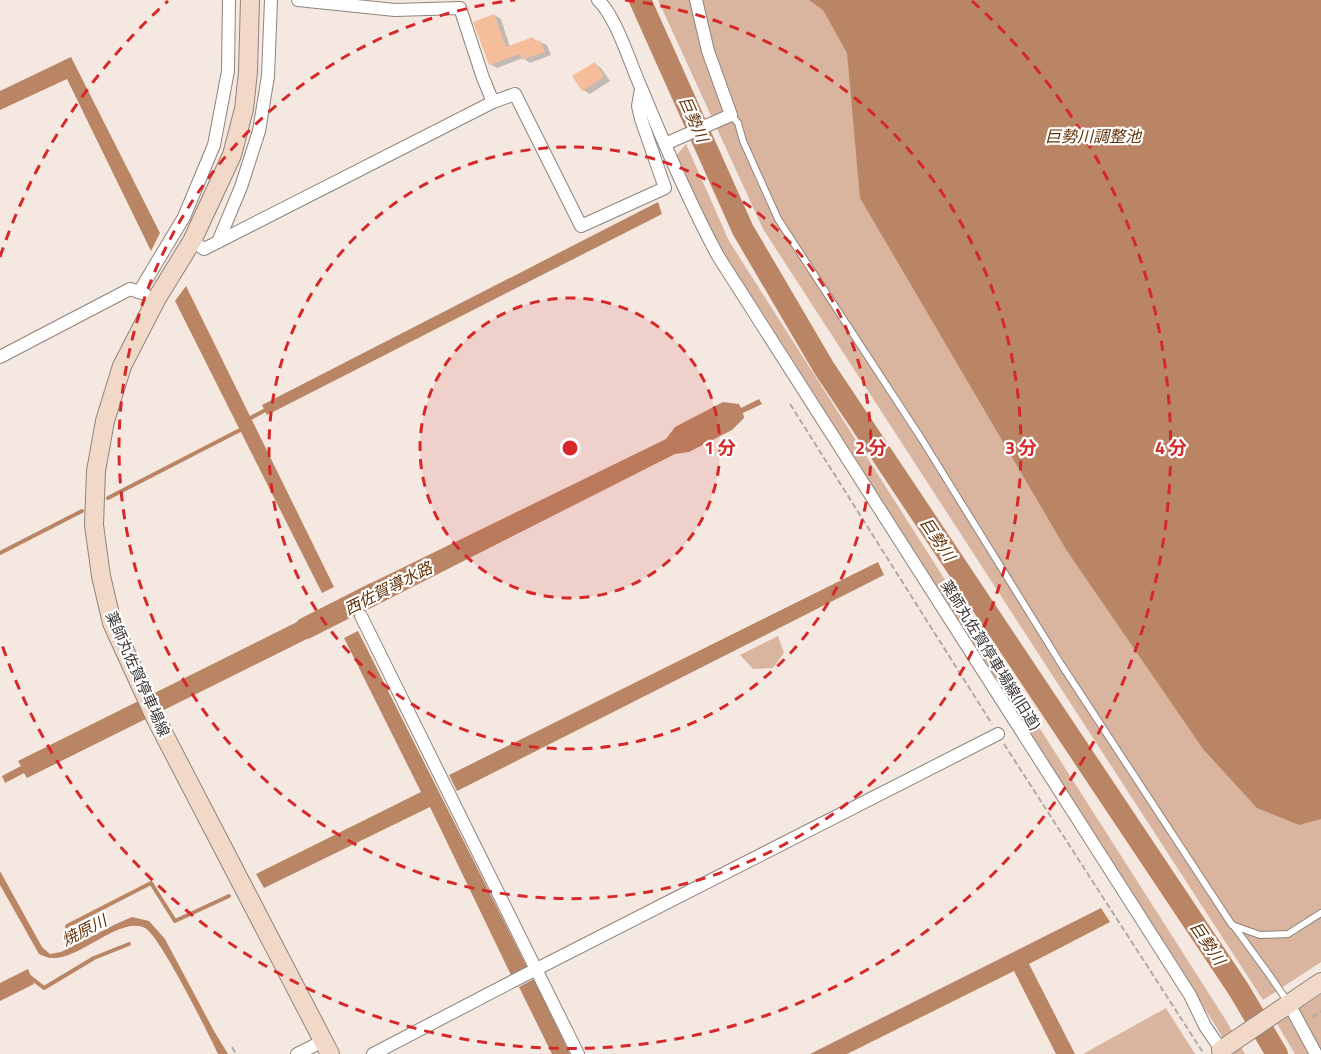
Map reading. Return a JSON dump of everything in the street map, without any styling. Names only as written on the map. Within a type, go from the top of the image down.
[{"type":"main road","name":"薬師丸佐賀停車場線","points":[[250,0],[248,72],[244,109],[232,155],[192,241],[157,298],[122,366],[105,421],[96,471],[94,525],[100,576],[112,623],[156,719],[326,1048]]},
{"type":"main road","points":[[1222,1052],[1321,982]]},
{"type":"street","points":[[139,292],[184,217],[214,145],[228,71],[229,0]]},
{"type":"street","points":[[218,242],[241,187],[259,131],[268,76],[271,0]]},
{"type":"street","points":[[298,0],[395,10],[460,8],[493,102]]},
{"type":"street","name":"薬師丸佐賀停車場線(旧道)","points":[[598,0],[605,7],[617,31],[705,231],[740,291],[1159,946],[1222,1052]]},
{"type":"street","points":[[665,144],[730,115],[708,51],[696,0]]},
{"type":"street","points":[[192,241],[204,249],[493,102],[514,94],[581,225],[665,188],[641,119],[638,106],[641,88]]},
{"type":"street","points":[[0,357],[130,289],[157,298]]},
{"type":"street","points":[[361,616],[443,780],[527,974],[578,1054]]},
{"type":"street","points":[[373,1054],[998,734]]},
{"type":"street","points":[[1289,1004],[1316,1054]]},
{"type":"street","points":[[297,1054],[326,1048]]},
{"type":"lane","points":[[730,115],[738,123],[743,141],[778,219],[921,438],[1061,664],[1232,925],[1289,1004]]},
{"type":"lane","points":[[1232,925],[1260,935],[1288,934],[1321,913]]},
{"type":"path","points":[[1312,1017],[1321,1011]]},
{"type":"path","points":[[232,1047],[236,1054]]},
{"type":"shaded area","points":[[658,0],[1128,0],[1321,587],[1321,962],[1263,1000],[763,229]]},
{"type":"shaded area","points":[[686,144],[729,241],[1227,1022],[1245,1054],[1232,1054],[754,307],[707,227],[676,156]]},
{"type":"shaded area","points":[[778,636],[784,653],[773,668],[753,669],[740,655]]},
{"type":"shaded area","points":[[1321,994],[1321,1054],[1295,1054],[1277,1024]]},
{"type":"shaded area","points":[[1166,1008],[1195,1054],[1083,1054]]},
{"type":"water","name":"巨勢川調整池","points":[[809,0],[1321,0],[1321,819],[1299,825],[1257,808],[1203,749],[1067,551],[860,198],[847,53],[823,10]]},
{"type":"water","points":[[71,57],[160,233],[151,251],[67,79],[0,110],[0,91]]},
{"type":"water","points":[[658,202],[662,214],[267,415],[262,405]]},
{"type":"water","points":[[186,286],[334,587],[322,593],[175,301]]},
{"type":"water","points":[[759,399],[762,404],[743,413],[744,418],[732,430],[689,452],[675,454],[369,609],[365,602],[347,611],[344,605],[362,595],[359,589],[666,439],[675,427],[723,402],[739,404],[741,408]]},
{"type":"water","points":[[878,562],[884,575],[457,791],[449,775]]},
{"type":"water","points":[[331,612],[334,618],[317,627],[319,633],[27,778],[24,773],[5,783],[2,776],[21,766],[18,761],[311,615],[314,621]]},
{"type":"water","points":[[358,631],[527,967],[511,975],[430,807],[264,888],[256,874],[421,792],[344,638]]},
{"type":"water","points":[[0,871],[42,947],[50,954],[61,952],[132,917],[149,921],[165,939],[228,1054],[218,1054],[172,966],[145,928],[124,927],[63,957],[44,956],[39,954],[0,885]]},
{"type":"water","points":[[1101,908],[1110,922],[1029,964],[1075,1054],[1056,1054],[1014,971],[847,1054],[810,1054]]},
{"type":"water","points":[[28,969],[34,984],[0,1001],[0,983]]},
{"type":"water","points":[[534,979],[570,1054],[552,1054],[519,987]]},
{"type":"building","points":[[494,14],[506,47],[533,37],[535,42],[540,40],[545,52],[522,60],[520,54],[489,65],[473,22]]},
{"type":"building","points":[[595,62],[604,77],[582,91],[572,76]]},
{"type":"waterway","name":"巨勢川","points":[[640,0],[743,230],[824,368],[1239,990],[1277,1054]]},
{"type":"waterway","points":[[249,419],[269,408]]},
{"type":"waterway","points":[[108,498],[240,430]]},
{"type":"waterway","points":[[0,553],[82,511]]},
{"type":"waterway","name":"西佐賀導水路","points":[[306,628],[373,594]]},
{"type":"waterway","name":"焼原川","points":[[67,926],[151,883],[175,921],[229,896]]},
{"type":"waterway","points":[[28,978],[30,977],[44,988],[94,958],[129,944]]}]
